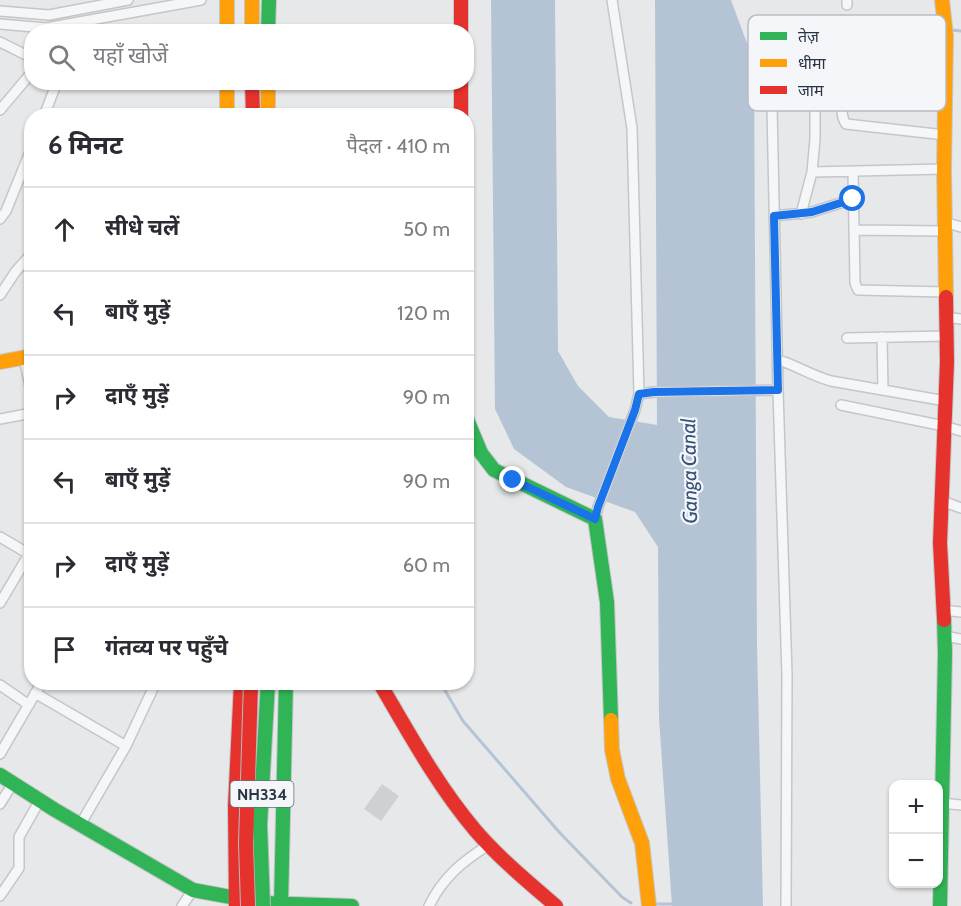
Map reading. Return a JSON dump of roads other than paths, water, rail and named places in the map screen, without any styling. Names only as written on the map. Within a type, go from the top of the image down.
[{"type":"main road","points":[[227,0],[227,24]]},
{"type":"main road","points":[[252,0],[252,24]]},
{"type":"main road","points":[[268,24],[269,0]]},
{"type":"main road","points":[[461,0],[461,24]]},
{"type":"main road","points":[[942,0],[944,15]]},
{"type":"main road","points":[[946,34],[946,108]]},
{"type":"main road","points":[[227,90],[227,108]]},
{"type":"main road","points":[[252,90],[253,108]]},
{"type":"main road","points":[[268,90],[268,108]]},
{"type":"main road","points":[[461,90],[461,108]]},
{"type":"main road","points":[[941,780],[944,636],[940,543],[946,401],[944,169],[946,111]]},
{"type":"main road","points":[[0,362],[24,358]]},
{"type":"main road","points":[[474,436],[481,453],[494,470],[597,513],[608,602],[612,750],[618,779],[642,843],[649,906]]},
{"type":"main road","points":[[235,902],[235,806],[241,690]]},
{"type":"main road","name":"NH334","points":[[248,906],[246,843],[251,690]]},
{"type":"main road","name":"NH334","points":[[263,906],[260,825],[268,690]]},
{"type":"main road","points":[[281,905],[286,690]]},
{"type":"main road","points":[[384,690],[431,770],[467,820],[517,872],[556,906]]},
{"type":"main road","points":[[0,775],[40,801],[193,890],[235,902],[352,906]]},
{"type":"main road","points":[[940,906],[941,834]]},
{"type":"street","points":[[0,11],[49,15],[128,0]]},
{"type":"street","points":[[68,24],[201,0]]},
{"type":"street","points":[[597,513],[639,394],[632,128],[612,0]]},
{"type":"street","points":[[0,24],[24,26]]},
{"type":"street","points":[[0,42],[24,54]]},
{"type":"street","points":[[0,110],[24,82]]},
{"type":"street","points":[[47,108],[54,90]]},
{"type":"street","points":[[772,111],[787,675],[786,906]]},
{"type":"street","points":[[801,214],[812,172],[815,111]]},
{"type":"street","points":[[841,111],[846,124],[945,135]]},
{"type":"street","points":[[2,212],[24,164]]},
{"type":"street","points":[[812,172],[944,169]]},
{"type":"street","points":[[853,172],[855,283],[858,290],[946,292]]},
{"type":"street","points":[[774,216],[801,214],[853,199]]},
{"type":"street","points":[[854,230],[961,227]]},
{"type":"street","points":[[0,295],[24,262]]},
{"type":"street","points":[[946,317],[961,319]]},
{"type":"street","points":[[847,338],[946,336]]},
{"type":"street","points":[[882,337],[883,390]]},
{"type":"street","points":[[779,360],[831,381],[946,401]]},
{"type":"street","points":[[639,394],[778,390]]},
{"type":"street","points":[[840,405],[961,431]]},
{"type":"street","points":[[0,419],[24,414]]},
{"type":"street","points":[[942,501],[961,508]]},
{"type":"street","points":[[0,537],[24,548]]},
{"type":"street","points":[[0,603],[24,561]]},
{"type":"street","points":[[943,610],[961,612]]},
{"type":"street","points":[[944,636],[961,639]]},
{"type":"street","points":[[0,685],[29,705]]},
{"type":"street","points":[[0,754],[37,690]]},
{"type":"street","points":[[81,825],[126,746],[152,690]]},
{"type":"street","points":[[35,693],[126,746]]},
{"type":"street","points":[[0,804],[13,783]]},
{"type":"street","points":[[0,896],[19,868],[19,837],[40,801]]},
{"type":"street","points":[[943,802],[961,805]]},
{"type":"street","points":[[429,906],[436,892],[453,870],[490,844]]},
{"type":"street","points":[[182,906],[193,890]]},
{"type":"water","name":"Ganga Canal","points":[[491,0],[555,0],[558,351],[578,386],[609,417],[657,425],[655,0],[731,0],[748,46],[748,111],[754,111],[757,645],[763,906],[672,906],[659,718],[658,547],[635,512],[566,487],[514,449],[495,409]]},
{"type":"waterway","points":[[951,30],[961,31]]},
{"type":"waterway","points":[[445,690],[463,721],[560,833],[622,897],[631,903]]},
{"type":"waterway","points":[[654,904],[674,904]]}]
